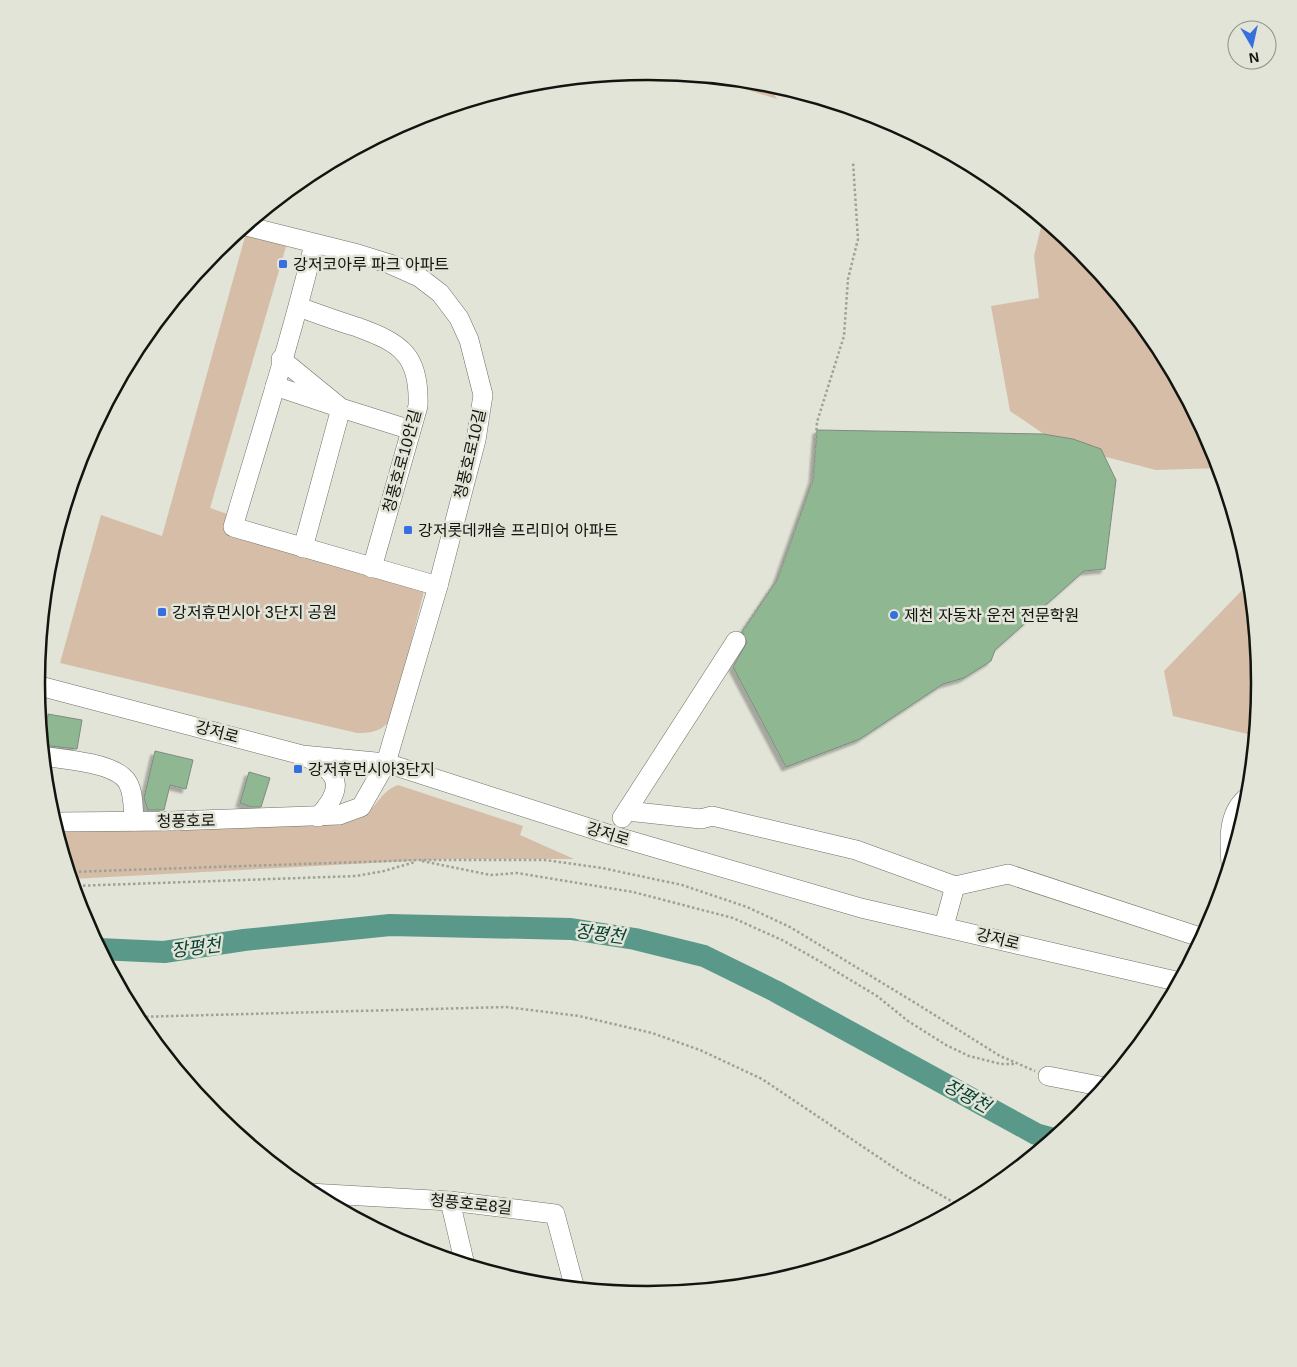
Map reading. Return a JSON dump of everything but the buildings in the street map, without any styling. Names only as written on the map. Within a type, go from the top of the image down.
[{"type":"street","name":"청풍호로10길","points":[[253,228],[390,264],[419,278],[440,293],[459,318],[469,340],[483,395],[476,440],[438,586],[386,763]]},
{"type":"street","points":[[314,244],[299,307],[281,359],[275,386],[233,527],[438,586]]},
{"type":"street","name":"청풍호로10안길","points":[[299,307],[387,338],[402,348],[415,370],[419,386],[418,406],[372,568]]},
{"type":"street","points":[[281,359],[342,408]]},
{"type":"street","points":[[275,386],[411,430]]},
{"type":"street","points":[[303,548],[342,408]]},
{"type":"street","points":[[611,835],[736,641]]},
{"type":"street","name":"강저로","points":[[45,687],[302,755],[386,763],[611,835],[861,908],[1173,980]]},
{"type":"street","points":[[302,755],[323,765],[336,780],[333,798],[318,817]]},
{"type":"street","points":[[50,757],[108,768],[118,772],[128,782],[134,821]]},
{"type":"street","name":"청풍호로","points":[[62,822],[318,817],[345,813],[360,807],[386,763]]},
{"type":"street","points":[[627,811],[701,819],[712,816],[856,850],[955,886],[1008,874],[1196,936]]},
{"type":"street","points":[[1230,843],[1230,828],[1238,812]]},
{"type":"street","points":[[944,926],[955,886]]},
{"type":"street","points":[[1048,1076],[1098,1086]]},
{"type":"street","name":"청풍호로8길","points":[[330,1196],[450,1201],[555,1214],[573,1282]]},
{"type":"street","points":[[450,1201],[463,1257]]},
{"type":"path","points":[[736,641],[777,580],[813,479],[817,422],[844,336],[848,279],[858,239],[853,162]]},
{"type":"path","points":[[75,872],[419,860],[545,860],[610,870],[682,885],[747,907],[790,927],[1000,1056],[1048,1076]]},
{"type":"path","points":[[80,886],[356,876],[384,871],[419,860],[438,866],[490,875],[517,873],[633,892],[733,918],[782,940],[814,958],[877,996],[908,1021],[946,1045],[969,1056],[1001,1064],[1017,1063]]},
{"type":"path","points":[[146,1017],[506,1007],[579,1016],[652,1033],[700,1050],[762,1079],[905,1175],[955,1203]]},
{"type":"shaded area","points":[[738,87],[774,94],[777,99]]},
{"type":"shaded area","points":[[1041,226],[1075,257],[1102,286],[1150,348],[1171,382],[1190,417],[1212,468],[1156,470],[1060,445],[1010,411],[991,306],[1039,298],[1034,256]]},
{"type":"shaded area","points":[[254,227],[289,236],[210,508],[426,583],[392,718],[385,726],[372,732],[357,733],[60,663],[101,515],[162,536],[245,235]]},
{"type":"shaded area","points":[[1244,588],[1251,644],[1252,684],[1250,735],[1173,716],[1164,671]]},
{"type":"shaded area","points":[[398,785],[523,826],[520,835],[574,859],[447,859],[78,879],[64,830],[347,822],[364,815],[390,789]]},
{"type":"waterway","name":"장평천","points":[[107,949],[164,952],[244,940],[390,925],[571,929],[635,939],[704,956],[775,991],[1036,1134],[1046,1137]]},
{"type":"place","name":"강저코아루 파크 아파트","points":[[283,264]]},
{"type":"place","name":"강저롯데캐슬 프리미어 아파트","points":[[408,530]]},
{"type":"place","name":"강저휴먼시아 3단지 공원","points":[[162,612]]},
{"type":"place","name":"제천 자동차 운전 전문학원","points":[[894,615]]},
{"type":"place","name":"강저휴먼시아3단지","points":[[298,769]]}]
